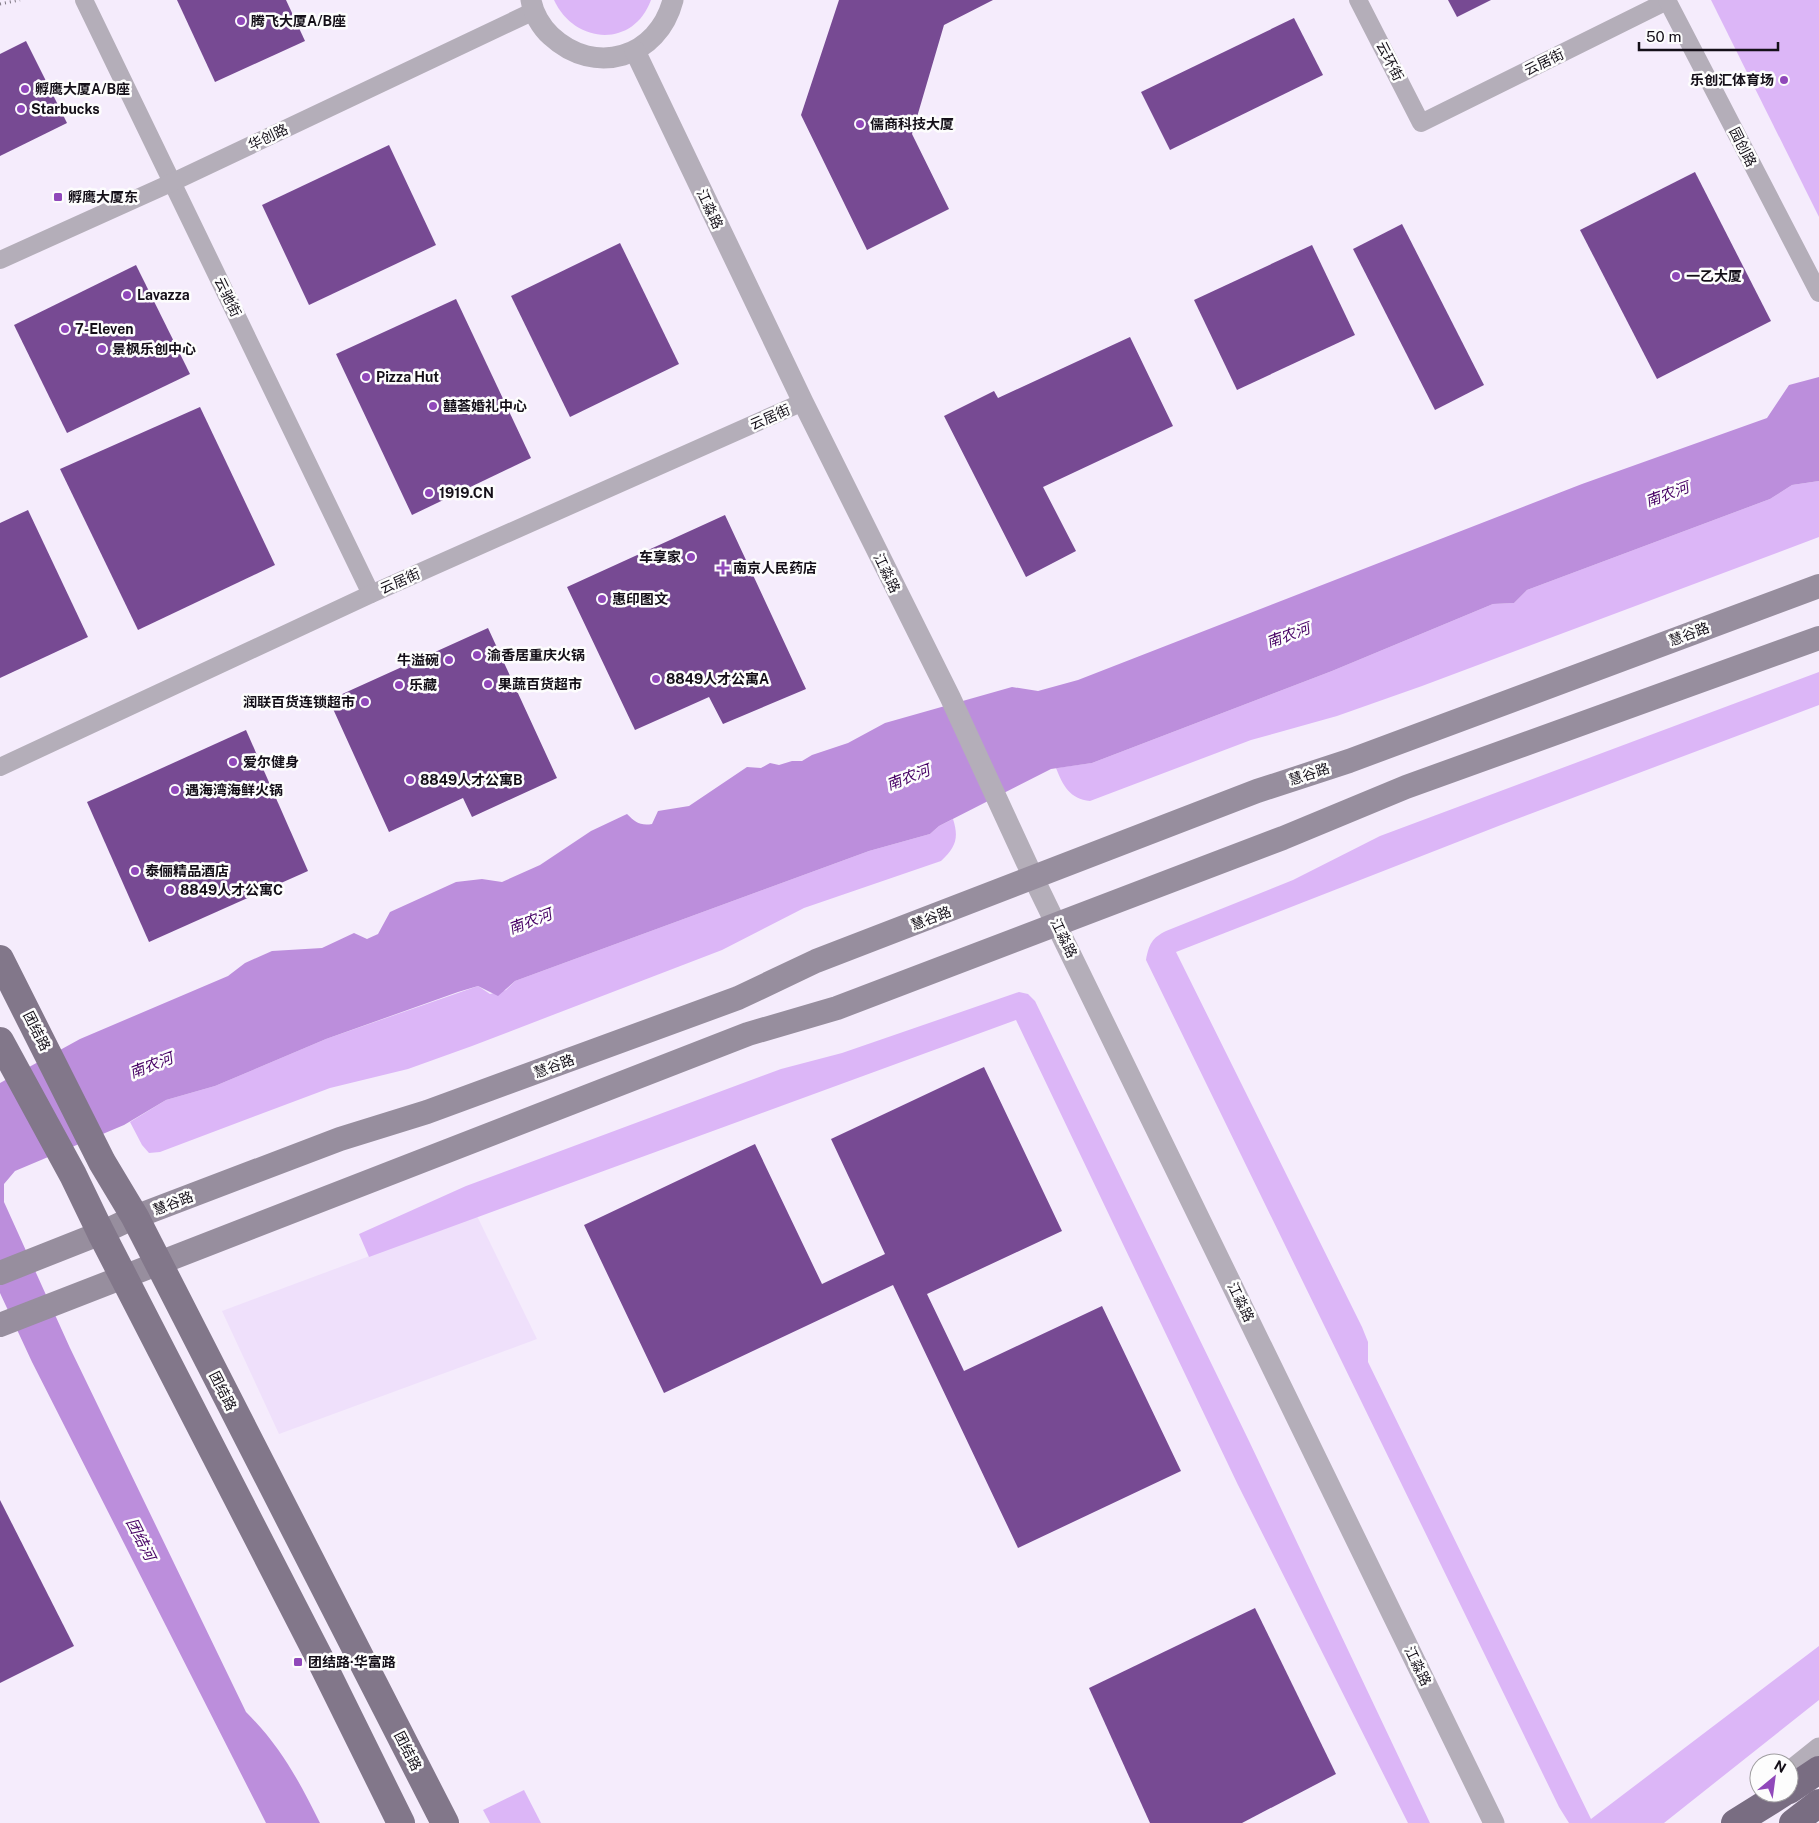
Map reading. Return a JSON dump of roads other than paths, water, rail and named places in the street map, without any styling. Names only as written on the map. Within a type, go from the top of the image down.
[{"type":"highway","points":[[1799,1783],[1819,1770]]},
{"type":"highway","points":[[1735,1823],[1768,1803]]},
{"type":"highway","points":[[1793,1823],[1819,1803]]},
{"type":"main road","name":"慧谷路","points":[[0,1272],[101,1233],[135,1217],[340,1139],[427,1112],[738,998],[816,962],[1258,791],[1349,761],[1819,586]]},
{"type":"main road","points":[[0,1325],[67,1297],[748,1034],[836,1008],[1283,838],[1406,787],[1819,638]]},
{"type":"main road","name":"团结路","points":[[0,959],[39,1033],[102,1162],[135,1217],[445,1823]]},
{"type":"main road","points":[[3,1047],[73,1175],[123,1276],[320,1657],[401,1823]]},
{"type":"street","name":"云驰街","points":[[84,0],[370,594]]},
{"type":"street","points":[[533,6],[544,30],[563,47],[586,57],[611,58],[635,51],[656,36],[669,15],[673,0]]},
{"type":"street","name":"云环街","points":[[1358,0],[1421,122]]},
{"type":"street","name":"云居街","points":[[1421,122],[1667,1]]},
{"type":"street","name":"园创路","points":[[1667,1],[1819,293]]},
{"type":"street","name":"华创路","points":[[0,260],[173,182],[533,6]]},
{"type":"street","name":"江淼路","points":[[635,51],[803,402],[950,697],[1034,879],[1494,1823]]},
{"type":"street","name":"云居街","points":[[0,767],[370,594],[803,402]]},
{"type":"street","points":[[1799,1764],[1819,1748]]},
{"type":"street","points":[[1726,1823],[1751,1803]]},
{"type":"water","points":[[1819,377],[1819,481],[1792,485],[1770,499],[1527,590],[1514,603],[1493,604],[1332,671],[1092,763],[1051,769],[939,826],[930,834],[869,851],[515,981],[498,996],[478,986],[458,992],[326,1039],[215,1086],[166,1100],[124,1125],[15,1171],[4,1184],[4,1202],[70,1348],[246,1712],[269,1738],[288,1764],[320,1823],[266,1823],[32,1362],[0,1293],[0,1083],[80,1039],[228,976],[245,963],[272,951],[322,948],[354,933],[367,939],[378,934],[390,912],[456,882],[482,879],[502,882],[540,865],[591,831],[627,814],[638,823],[652,824],[658,811],[689,806],[747,767],[761,768],[770,763],[779,765],[792,761],[802,761],[812,755],[848,743],[885,723],[1012,687],[1038,691],[1078,680],[1582,484],[1767,418],[1789,385]]},
{"type":"place","name":"腾飞大厦A/B座","points":[[241,21]]},
{"type":"place","name":"乐创汇体育场","points":[[1784,80]]},
{"type":"place","name":"孵鹰大厦A/B座","points":[[25,89]]},
{"type":"place","name":"Starbucks","points":[[21,109]]},
{"type":"place","name":"儒商科技大厦","points":[[860,124]]},
{"type":"place","name":"孵鹰大厦东","points":[[58,197]]},
{"type":"place","name":"一乙大厦","points":[[1676,276]]},
{"type":"place","name":"Lavazza","points":[[127,295]]},
{"type":"place","name":"7-Eleven","points":[[65,329]]},
{"type":"place","name":"景枫乐创中心","points":[[102,349]]},
{"type":"place","name":"Pizza Hut","points":[[366,377]]},
{"type":"place","name":"囍荟婚礼中心","points":[[433,406]]},
{"type":"place","name":"1919.CN","points":[[429,493]]},
{"type":"place","name":"车享家","points":[[691,557]]},
{"type":"place","name":"南京人民药店","points":[[723,568]]},
{"type":"place","name":"惠印图文","points":[[602,599]]},
{"type":"place","name":"渝香居重庆火锅","points":[[477,655]]},
{"type":"place","name":"牛溢碗","points":[[449,660]]},
{"type":"place","name":"8849人才公寓A","points":[[656,679]]},
{"type":"place","name":"果蔬百货超市","points":[[488,684]]},
{"type":"place","name":"乐藏","points":[[399,685]]},
{"type":"place","name":"润联百货连锁超市","points":[[365,702]]},
{"type":"place","name":"爱尔健身","points":[[233,762]]},
{"type":"place","name":"8849人才公寓B","points":[[410,780]]},
{"type":"place","name":"遇海湾海鲜火锅","points":[[175,790]]},
{"type":"place","name":"泰俪精品酒店","points":[[135,871]]},
{"type":"place","name":"8849人才公寓C","points":[[170,890]]},
{"type":"place","name":"团结路·华富路","points":[[298,1662]]},
{"type":"water label","name":"南农河","points":[[1667,494]]},
{"type":"water label","name":"南农河","points":[[1288,635]]},
{"type":"water label","name":"南农河","points":[[908,777]]},
{"type":"water label","name":"南农河","points":[[530,921]]},
{"type":"water label","name":"南农河","points":[[151,1065]]},
{"type":"water label","name":"团结河","points":[[141,1539]]}]
